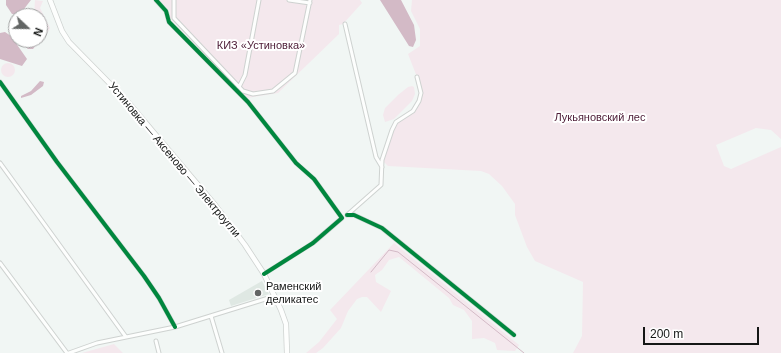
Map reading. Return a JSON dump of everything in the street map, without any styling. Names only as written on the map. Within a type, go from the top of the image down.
[{"type":"main road","name":"Устиновка — Аксеново — Электроугли","points":[[50,0],[62,31],[69,42],[127,101],[215,205],[245,245],[264,274],[275,296],[286,324],[287,353]]},
{"type":"street","points":[[156,0],[166,11],[169,22],[248,102],[296,163],[314,179],[342,218]]},
{"type":"street","points":[[174,0],[174,18],[239,87],[248,94],[273,91],[295,73],[310,2],[289,0]]},
{"type":"street","points":[[239,87],[245,75],[258,1]]},
{"type":"street","points":[[345,24],[376,157],[382,167]]},
{"type":"street","points":[[264,274],[313,242],[381,185],[382,160],[396,122],[413,111],[419,101],[420,93],[417,77]]},
{"type":"street","points":[[0,82],[57,162],[144,276],[159,298],[175,327]]},
{"type":"street","points":[[0,163],[126,337]]},
{"type":"street","points":[[347,215],[354,215],[382,228],[514,335]]},
{"type":"street","points":[[0,263],[68,353],[97,343],[175,327],[275,296]]},
{"type":"street","points":[[211,316],[222,353]]},
{"type":"street","points":[[156,341],[159,353]]},
{"type":"shaded area","points":[[6,0],[31,0],[25,8],[8,8],[6,5]]},
{"type":"shaded area","points":[[380,0],[401,0],[414,25],[416,40],[413,47],[409,46]]},
{"type":"shaded area","points":[[5,32],[8,34],[8,48],[19,48],[27,59],[22,66],[0,59],[0,33]]},
{"type":"shaded area","points":[[40,81],[44,82],[43,86],[31,95],[21,98],[21,96],[31,91]]},
{"type":"shaded area","points":[[262,281],[269,294],[231,306],[229,300]]},
{"type":"green space","points":[[35,0],[43,1],[40,8],[34,8]]},
{"type":"green space","name":"КИЗ «Устиновка»","points":[[160,0],[360,0],[362,3],[343,24],[339,25],[339,34],[278,93],[247,98],[170,18],[170,11]]},
{"type":"green space","name":"Лукьяновский лес","points":[[412,0],[781,0],[781,139],[771,130],[756,128],[716,145],[724,166],[731,169],[781,147],[781,353],[573,353],[582,336],[583,282],[535,261],[527,247],[515,215],[515,204],[502,186],[489,174],[481,171],[388,166],[382,160],[396,122],[413,111],[419,101],[420,94],[417,77],[408,54],[420,46],[420,29],[411,11]]},
{"type":"green space","points":[[5,63],[11,63],[15,67],[15,73],[11,77],[5,77],[1,73],[1,67]]},
{"type":"green space","points":[[408,87],[414,87],[415,94],[412,101],[394,119],[385,122],[383,115],[385,108],[398,95]]},
{"type":"green space","points":[[394,243],[519,345],[515,351],[497,350],[495,343],[484,338],[472,339],[472,321],[464,310],[453,305],[449,298],[399,257],[389,260],[382,270],[375,275],[376,282],[391,291],[381,312],[367,297],[357,299],[348,311],[341,328],[323,348],[316,353],[306,353],[319,342],[337,319],[330,310]]},
{"type":"green space","points":[[114,344],[123,353],[82,353]]},
{"type":"waterway","points":[[371,272],[389,250],[398,252],[524,353]]},
{"type":"cycle path","points":[[156,0],[166,11],[169,22],[248,102],[296,163],[314,179],[342,218],[313,243],[264,274]]},
{"type":"cycle path","points":[[0,82],[57,162],[144,276],[159,298],[175,327]]},
{"type":"cycle path","points":[[347,215],[354,215],[382,228],[514,335]]},
{"type":"place","name":"Раменский деликатес","points":[[258,293]]}]
